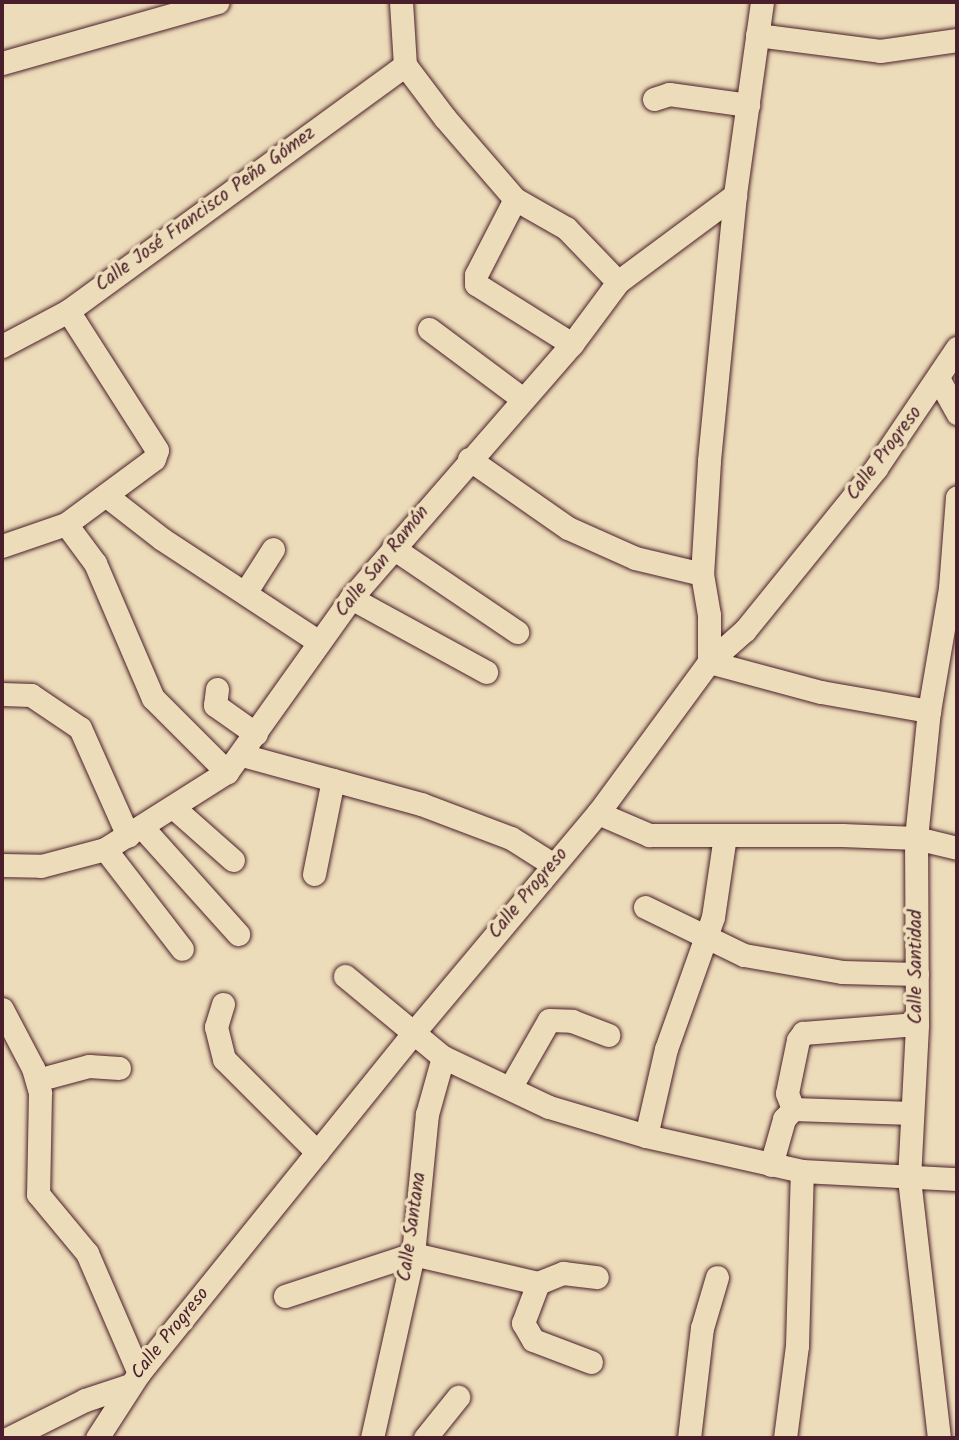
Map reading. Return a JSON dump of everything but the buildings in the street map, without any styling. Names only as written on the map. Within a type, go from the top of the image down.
[{"type":"street","points":[[2,63],[218,2]]},
{"type":"street","points":[[401,2],[405,65],[515,199],[566,228],[618,282]]},
{"type":"street","points":[[762,2],[735,195],[702,573],[709,615],[709,662],[821,692],[929,711]]},
{"type":"street","points":[[757,35],[880,51],[957,40]]},
{"type":"street","name":"Calle José Francisco Peña Gómez","points":[[2,346],[68,311],[405,65]]},
{"type":"street","points":[[654,99],[669,94],[748,106]]},
{"type":"street","name":"Calle San Ramón","points":[[2,864],[41,866],[106,849],[173,807],[234,763],[351,598],[469,459],[572,344],[618,282],[735,195]]},
{"type":"street","points":[[515,199],[476,275],[476,284],[572,344]]},
{"type":"street","points":[[2,546],[66,524],[108,496],[154,459],[157,450],[68,311]]},
{"type":"street","points":[[429,328],[523,399]]},
{"type":"street","name":"Calle Progreso","points":[[97,1438],[134,1379],[414,1032],[552,864],[598,813],[709,662],[772,597],[876,468],[939,380],[957,348]]},
{"type":"street","points":[[939,380],[957,413]]},
{"type":"street","points":[[469,459],[568,528],[635,558],[702,573]]},
{"type":"street","points":[[108,496],[162,539],[319,642]]},
{"type":"street","name":"Calle Santidad","points":[[939,1438],[909,1179],[917,1024],[916,838],[929,711],[954,589],[957,496]]},
{"type":"street","points":[[66,524],[95,563],[153,698],[234,763],[333,780],[473,823],[511,838],[552,864]]},
{"type":"street","points":[[393,548],[517,632]]},
{"type":"street","points":[[245,593],[273,549]]},
{"type":"street","points":[[351,598],[486,672]]},
{"type":"street","points":[[217,689],[215,705],[256,734]]},
{"type":"street","points":[[2,694],[30,695],[80,728],[135,832],[238,934]]},
{"type":"street","points":[[314,874],[333,780]]},
{"type":"street","points":[[173,807],[233,860]]},
{"type":"street","points":[[598,813],[649,835],[916,838],[957,848]]},
{"type":"street","points":[[646,1136],[666,1049],[706,939],[725,836]]},
{"type":"street","points":[[106,849],[182,949]]},
{"type":"street","points":[[645,907],[744,956],[788,965],[917,974]]},
{"type":"street","points":[[345,976],[443,1057],[549,1107],[646,1136],[802,1171],[909,1179],[957,1179]]},
{"type":"street","points":[[223,1004],[216,1027],[223,1059],[317,1153]]},
{"type":"street","points":[[2,1009],[37,1080],[38,1194],[87,1253],[134,1379],[9,1438]]},
{"type":"street","points":[[510,1088],[550,1020],[572,1021],[608,1035]]},
{"type":"street","points":[[793,1109],[787,1093],[798,1040],[803,1033],[917,1024]]},
{"type":"street","name":"Calle Santana","points":[[372,1438],[413,1254],[427,1114],[443,1057]]},
{"type":"street","points":[[37,1080],[89,1066],[120,1068]]},
{"type":"street","points":[[771,1165],[784,1119],[793,1109],[912,1113]]},
{"type":"street","points":[[786,1438],[797,1346],[802,1171]]},
{"type":"street","points":[[285,1296],[413,1254],[538,1283],[562,1273],[597,1277]]},
{"type":"street","points":[[689,1438],[702,1328],[717,1277]]},
{"type":"street","points":[[538,1283],[523,1323],[527,1334],[590,1362]]},
{"type":"street","points":[[425,1438],[458,1396]]}]
